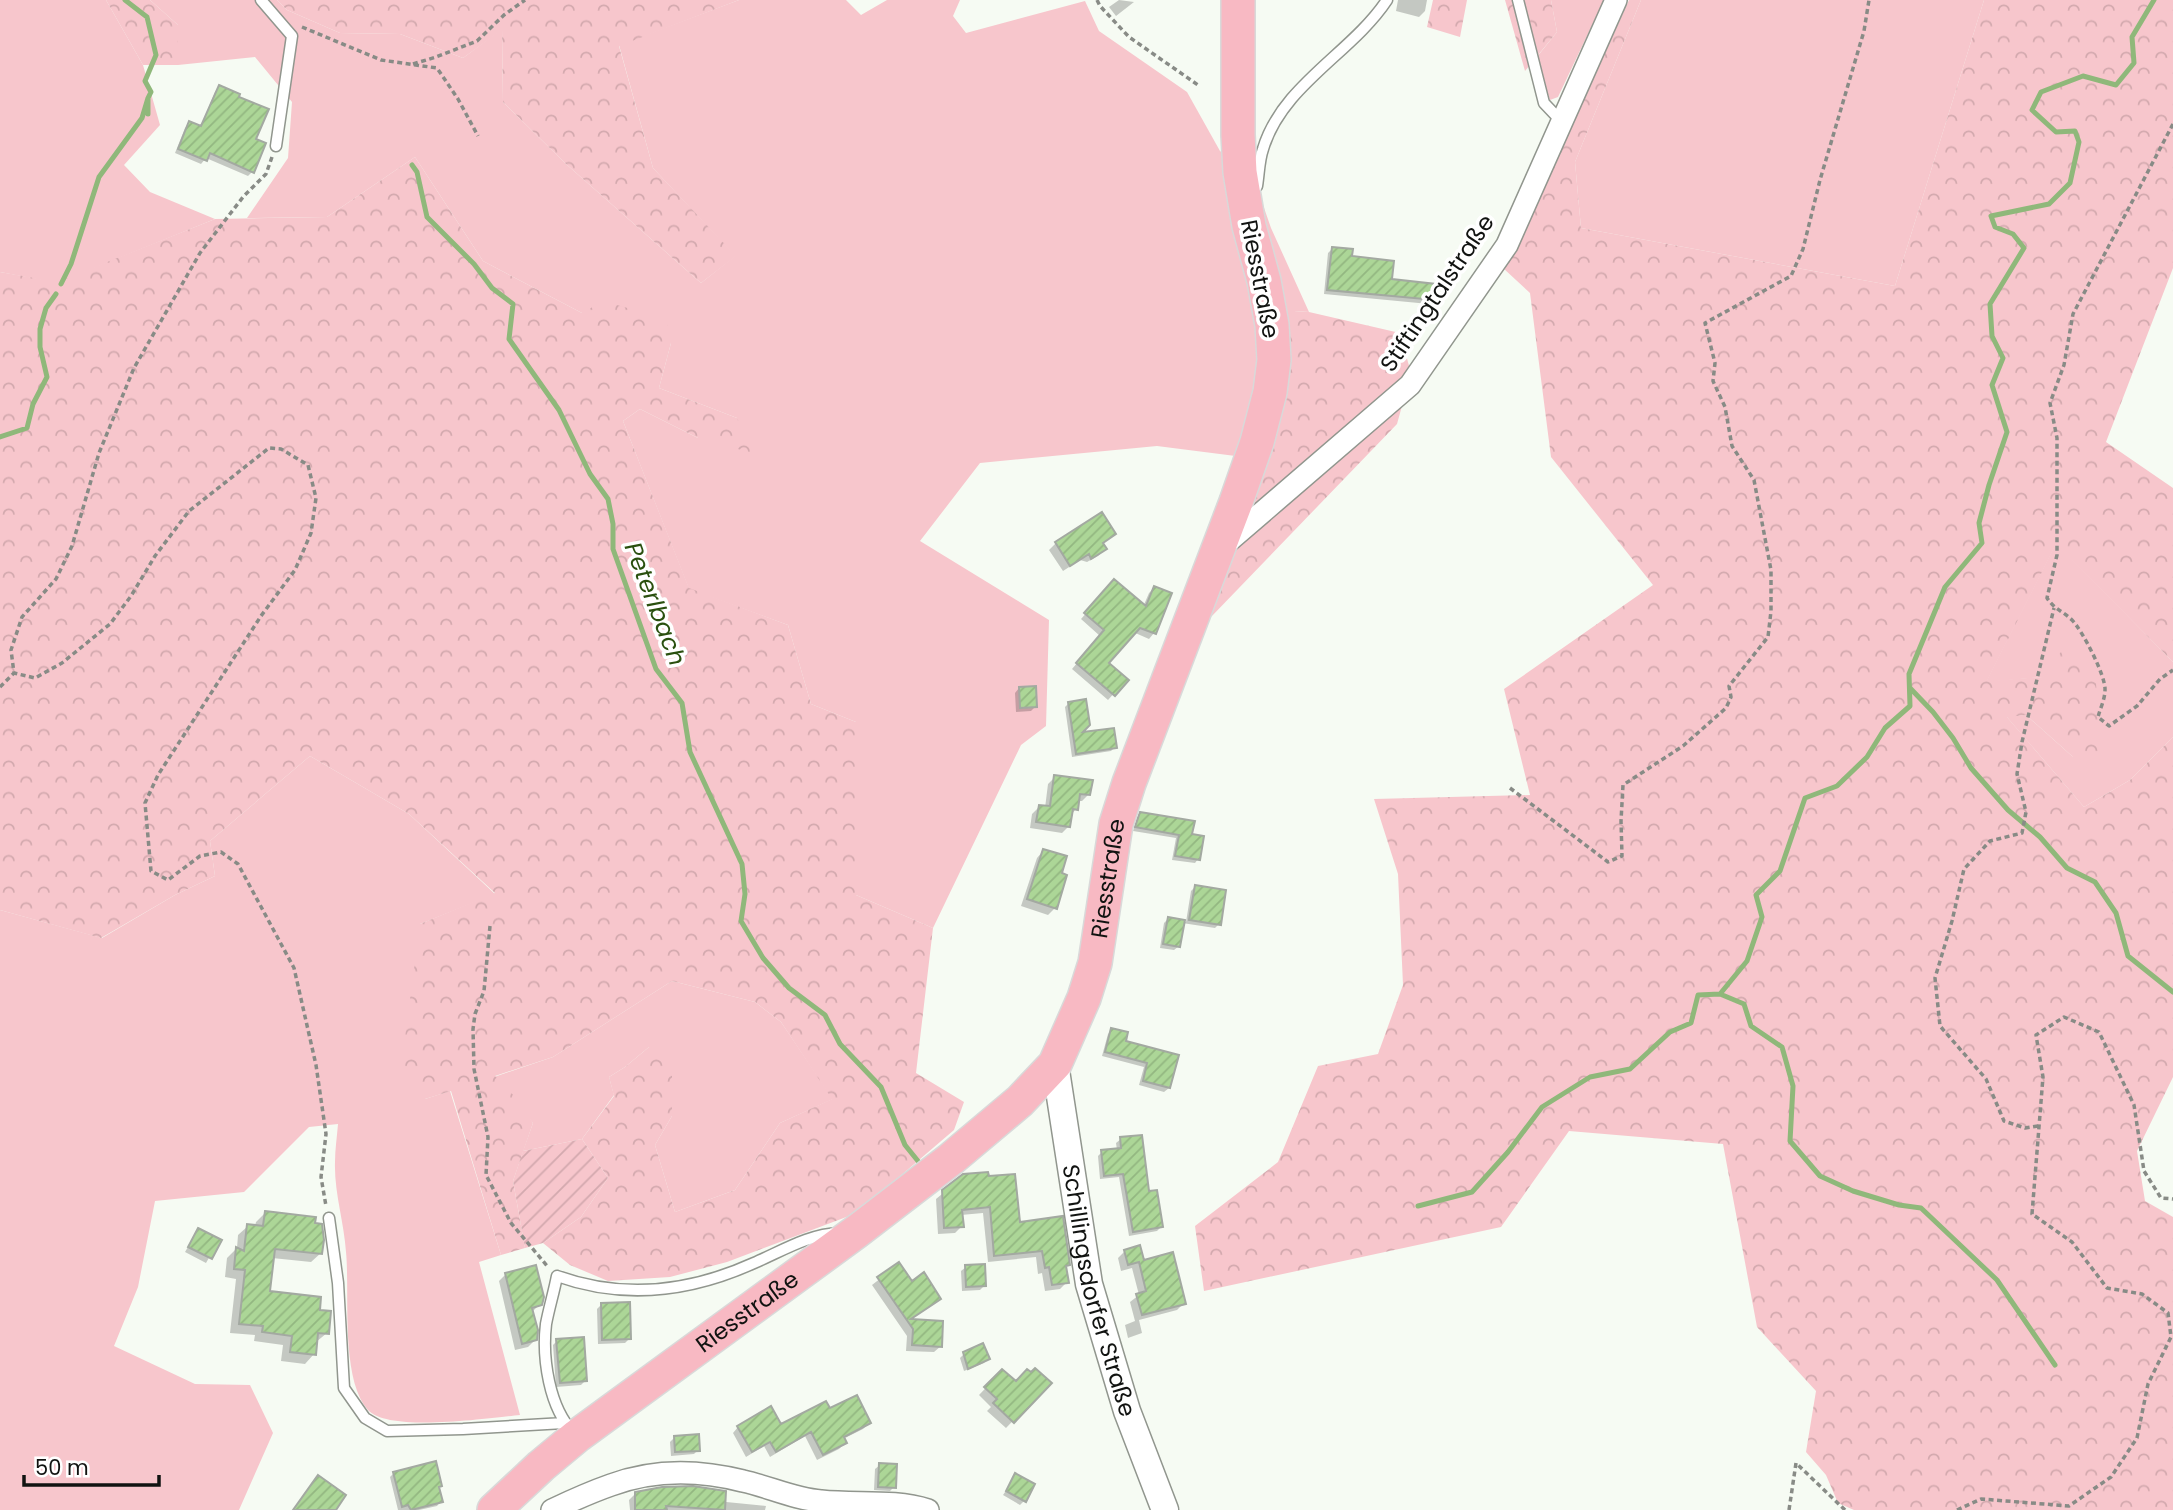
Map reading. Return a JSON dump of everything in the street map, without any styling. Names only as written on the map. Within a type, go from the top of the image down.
[{"type":"main road","name":"Riesstraße","points":[[494,1510],[541,1466],[571,1429],[856,1232],[951,1159],[1020,1101],[1055,1064],[1084,998],[1095,963],[1116,824],[1129,783],[1257,442],[1270,391],[1274,360],[1272,325],[1264,281],[1249,226],[1238,135],[1238,0]]},
{"type":"street","name":"Stiftingtalstraße","points":[[1216,552],[1410,385],[1507,245],[1616,0]]},
{"type":"street","name":"Schillingsdorfer Straße","points":[[1055,1064],[1089,1284],[1127,1411],[1165,1510]]},
{"type":"street","points":[[552,1510],[613,1484],[661,1473],[707,1473],[759,1484],[821,1502],[887,1503],[912,1505],[928,1510]]},
{"type":"lane","points":[[261,0],[292,36],[276,146]]},
{"type":"lane","points":[[1243,189],[1257,186],[1263,149],[1270,130],[1297,92],[1376,18],[1387,0]]},
{"type":"lane","points":[[1518,0],[1545,103],[1562,122]]},
{"type":"lane","points":[[329,1218],[338,1283],[344,1388],[365,1418],[387,1431],[571,1429],[548,1383],[546,1326],[557,1276],[580,1284],[618,1291],[673,1288],[730,1274],[822,1234],[856,1232]]},
{"type":"path","points":[[412,64],[477,41],[504,15],[525,0]]},
{"type":"path","points":[[1097,0],[1129,37],[1198,85]]},
{"type":"path","points":[[1510,788],[1608,862],[1622,856],[1623,785],[1683,746],[1726,708],[1731,697],[1729,686],[1768,638],[1771,570],[1754,480],[1732,446],[1725,407],[1713,380],[1716,363],[1704,323],[1791,276],[1803,249],[1820,180],[1864,31],[1869,0]]},
{"type":"path","points":[[271,13],[381,60],[437,68],[478,136]]},
{"type":"path","points":[[2173,124],[2073,314],[2064,365],[2050,404],[2057,438],[2057,555],[2047,598],[2054,608],[2073,620],[2092,655],[2106,689],[2098,717],[2109,726],[2137,706],[2160,679],[2173,670]]},
{"type":"path","points":[[14,673],[11,650],[22,617],[56,579],[72,546],[99,453],[134,369],[200,253],[243,197],[266,174],[276,146]]},
{"type":"path","points":[[14,673],[35,678],[62,663],[110,624],[189,510],[269,448],[281,449],[308,465],[316,498],[312,533],[295,570],[261,616],[158,775],[145,803],[151,871],[168,880],[200,856],[221,852],[238,864],[294,968],[316,1065],[326,1134],[321,1177],[329,1218]]},
{"type":"path","points":[[2038,1125],[2025,1128],[2004,1121],[1986,1079],[1940,1026],[1935,978],[1964,869],[1990,841],[2022,833],[2026,812],[2017,775],[2022,742],[2054,608]]},
{"type":"path","points":[[0,687],[14,673]]},
{"type":"path","points":[[490,926],[484,991],[475,1014],[473,1029],[474,1069],[488,1137],[486,1175],[511,1223],[557,1276]]},
{"type":"path","points":[[1957,1510],[1981,1499],[2069,1506],[2111,1477],[2137,1438],[2148,1384],[2171,1337],[2168,1313],[2142,1294],[2107,1288],[2072,1242],[2032,1214],[2043,1077],[2036,1035],[2064,1017],[2099,1032],[2134,1105],[2144,1171],[2161,1198],[2173,1199]]},
{"type":"path","points":[[1789,1510],[1796,1462],[1845,1510]]},
{"type":"green space","points":[[0,0],[106,0],[143,65],[160,125],[124,165],[150,192],[215,219],[57,283],[0,272]]},
{"type":"green space","points":[[106,0],[150,0],[178,25],[178,65],[143,65]]},
{"type":"green space","points":[[150,0],[277,0],[287,10],[340,33],[400,34],[463,58],[502,29],[503,102],[566,164],[701,283],[735,256],[653,168],[619,45],[739,0],[846,0],[861,15],[887,0],[960,0],[953,16],[966,33],[1085,1],[1099,31],[1187,92],[1220,151],[1253,176],[1271,228],[1309,312],[1295,311],[1267,460],[1157,446],[980,463],[920,541],[1049,620],[1046,726],[1021,745],[933,928],[856,895],[856,722],[811,704],[788,625],[689,589],[623,421],[640,409],[698,438],[737,418],[659,388],[671,343],[582,313],[483,261],[415,157],[327,217],[247,218],[288,158],[292,102],[255,57],[178,65],[178,25]]},
{"type":"green space","points":[[277,0],[739,0],[619,46],[653,168],[736,256],[701,283],[566,164],[503,102],[502,30],[463,58],[400,34],[340,33],[287,10]]},
{"type":"green space","points":[[1433,0],[1467,0],[1460,37],[1427,27]]},
{"type":"green space","points":[[1505,0],[1551,0],[1557,32],[1525,71]]},
{"type":"green space","points":[[1551,0],[1604,0],[1558,97],[1550,100],[1536,58],[1557,32]]},
{"type":"green space","points":[[1629,0],[1641,0],[1575,162],[1581,228],[1895,286],[1984,0],[2173,0],[2173,268],[2106,442],[2173,488],[2173,662],[2056,544],[1987,681],[2042,677],[2064,648],[2095,665],[2100,752],[2073,757],[2026,715],[2007,717],[2084,807],[2130,780],[2173,737],[2173,1077],[2137,1151],[2145,1201],[2173,1217],[2173,1510],[1854,1510],[1838,1503],[1826,1475],[1806,1452],[1816,1391],[1757,1327],[1723,1144],[1569,1131],[1501,1227],[1204,1291],[1195,1226],[1278,1162],[1318,1066],[1378,1054],[1403,985],[1398,874],[1374,799],[1530,795],[1504,689],[1653,585],[1551,457],[1530,293],[1503,268],[1529,221]]},
{"type":"green space","points":[[1641,0],[1984,0],[1895,286],[1581,228],[1575,162]]},
{"type":"green space","points":[[415,157],[483,261],[582,313],[603,301],[666,319],[671,343],[659,388],[737,418],[756,454],[698,438],[640,409],[623,421],[689,588],[788,625],[811,704],[856,722],[856,895],[933,928],[916,1073],[964,1102],[954,1130],[857,1213],[727,1262],[670,1277],[608,1281],[570,1265],[543,1243],[581,1217],[608,1178],[582,1139],[614,1096],[609,1077],[649,1047],[672,1053],[672,1116],[655,1145],[675,1212],[735,1190],[780,1123],[832,1099],[781,1022],[755,1002],[672,981],[553,1057],[495,1076],[518,1100],[533,1123],[513,1181],[525,1248],[501,1255],[451,1091],[425,1099],[401,1066],[420,924],[495,893],[409,814],[310,756],[210,841],[215,876],[175,895],[101,938],[0,910],[0,272],[57,282],[215,219],[327,217]]},
{"type":"green space","points":[[1294,311],[1400,333],[1411,373],[1397,424],[1211,617],[1267,460]]},
{"type":"green space","points":[[2056,543],[2173,662],[2173,737],[2130,780],[2084,807],[2006,716],[2026,715],[2073,757],[2043,677],[1986,682]]},
{"type":"green space","points":[[310,756],[409,814],[495,894],[420,924],[425,1099],[450,1091],[501,1255],[479,1262],[520,1415],[464,1421],[417,1422],[379,1417],[368,1410],[359,1396],[350,1357],[346,1252],[335,1173],[338,1124],[309,1127],[244,1192],[155,1201],[138,1287],[114,1346],[195,1384],[250,1385],[273,1433],[239,1510],[0,1510],[0,910],[102,938],[175,895],[215,876],[210,841]]},
{"type":"green space","points":[[672,981],[755,1002],[781,1022],[833,1099],[780,1123],[735,1190],[675,1212],[655,1145],[672,1116],[649,1047],[609,1077],[614,1095],[582,1139],[523,1151],[533,1123],[494,1077],[553,1057]]},
{"type":"green space","points":[[582,1139],[608,1178],[581,1217],[543,1243],[525,1248],[513,1181],[523,1151]]},
{"type":"building","points":[[219,85],[240,94],[239,97],[269,109],[256,139],[266,143],[254,173],[210,153],[207,161],[178,149],[189,121],[201,126]]},
{"type":"building","points":[[1332,247],[1353,249],[1352,256],[1394,261],[1392,279],[1436,284],[1435,300],[1327,290]]},
{"type":"building","points":[[1102,512],[1116,534],[1103,543],[1107,549],[1091,559],[1089,554],[1070,566],[1055,542]]},
{"type":"building","points":[[1114,579],[1146,606],[1154,586],[1172,593],[1156,634],[1140,628],[1109,663],[1129,680],[1115,696],[1076,663],[1104,630],[1084,613]]},
{"type":"building","points":[[1036,686],[1037,707],[1020,708],[1019,687]]},
{"type":"building","points":[[1086,699],[1090,725],[1083,732],[1114,728],[1117,748],[1076,754],[1068,702]]},
{"type":"building","points":[[1054,775],[1093,780],[1090,795],[1080,794],[1078,810],[1073,809],[1070,827],[1036,822],[1039,805],[1050,806]]},
{"type":"building","points":[[1140,812],[1195,821],[1192,834],[1204,836],[1200,860],[1175,856],[1179,835],[1135,827]]},
{"type":"building","points":[[1043,849],[1067,856],[1062,873],[1067,875],[1057,909],[1027,899]]},
{"type":"building","points":[[1195,885],[1226,890],[1221,925],[1189,920]]},
{"type":"building","points":[[1168,917],[1185,920],[1180,947],[1163,944]]},
{"type":"building","points":[[1111,1028],[1128,1032],[1126,1041],[1179,1055],[1170,1088],[1143,1081],[1147,1063],[1105,1052]]},
{"type":"building","points":[[1142,1135],[1149,1191],[1157,1190],[1163,1227],[1133,1232],[1123,1174],[1104,1176],[1101,1150],[1121,1148],[1120,1137]]},
{"type":"building","points":[[988,1172],[989,1176],[1015,1174],[1020,1222],[1063,1216],[1070,1265],[1066,1266],[1069,1283],[1052,1285],[1049,1267],[1045,1268],[1042,1251],[994,1256],[990,1207],[962,1210],[964,1227],[944,1228],[942,1190],[963,1174]]},
{"type":"building","points":[[265,1211],[316,1217],[315,1223],[322,1224],[322,1254],[275,1249],[270,1291],[321,1297],[320,1310],[331,1311],[329,1334],[318,1333],[316,1355],[290,1352],[292,1336],[262,1332],[263,1326],[239,1324],[245,1270],[234,1269],[236,1247],[244,1251],[247,1224],[263,1226]]},
{"type":"building","points":[[198,1228],[222,1240],[212,1259],[188,1247]]},
{"type":"building","points":[[1140,1245],[1144,1260],[1173,1252],[1186,1304],[1142,1315],[1136,1294],[1146,1291],[1139,1262],[1128,1265],[1124,1250]]},
{"type":"building","points":[[899,1262],[912,1281],[924,1272],[941,1299],[911,1319],[943,1321],[942,1347],[912,1345],[913,1329],[877,1277]]},
{"type":"building","points":[[985,1264],[986,1286],[966,1287],[965,1265]]},
{"type":"building","points":[[536,1265],[544,1297],[542,1305],[532,1308],[538,1330],[537,1340],[522,1344],[505,1273]]},
{"type":"building","points":[[630,1302],[631,1339],[602,1340],[601,1303]]},
{"type":"building","points":[[584,1337],[587,1381],[560,1383],[556,1339]]},
{"type":"building","points":[[983,1343],[990,1359],[968,1369],[963,1352]]},
{"type":"building","points":[[1035,1368],[1052,1383],[1014,1423],[993,1403],[997,1399],[984,1387],[1002,1369],[1016,1381],[1027,1369],[1031,1372]]},
{"type":"building","points":[[857,1395],[871,1423],[844,1437],[847,1443],[823,1455],[811,1432],[776,1452],[770,1442],[752,1452],[737,1426],[771,1406],[781,1424],[826,1401],[830,1408]]},
{"type":"building","points":[[699,1434],[700,1451],[675,1452],[674,1436]]},
{"type":"building","points":[[436,1461],[443,1502],[411,1510],[408,1505],[402,1507],[393,1472]]},
{"type":"building","points":[[879,1463],[897,1464],[896,1488],[878,1487]]},
{"type":"building","points":[[1015,1473],[1035,1484],[1026,1502],[1006,1491]]},
{"type":"building","points":[[318,1475],[346,1495],[336,1510],[293,1510]]},
{"type":"building","points":[[693,1486],[726,1491],[725,1510],[666,1506],[667,1510],[635,1510],[635,1492],[662,1487]]},
{"type":"waterway","name":"Peterlbach","points":[[125,0],[147,17],[156,55],[145,81],[151,92],[148,98],[148,114]]},
{"type":"waterway","points":[[1720,994],[1747,961],[1762,917],[1756,895],[1780,871],[1805,798],[1837,786],[1867,757],[1885,728],[1910,706],[1909,674],[1945,587],[1982,543],[1979,523],[2007,432],[1992,385],[2003,358],[1992,336],[1990,304],[2024,248],[2013,234],[1995,227],[1991,216],[2049,204],[2070,183],[2079,142],[2075,131],[2056,132],[2032,110],[2041,92],[2083,76],[2116,85],[2134,63],[2132,37],[2154,0]]},
{"type":"waterway","points":[[61,284],[71,264],[99,177],[142,118],[148,98]]},
{"type":"waterway","name":"Peterlbach","points":[[412,165],[417,172],[427,217],[474,264],[492,288],[513,304],[509,339],[559,410],[590,474],[608,499],[613,524],[613,549],[656,669],[682,703],[690,752],[742,864],[745,894],[741,921],[763,958],[789,988],[825,1015],[840,1044],[881,1087],[905,1145],[922,1166]]},
{"type":"waterway","points":[[0,437],[27,428],[33,404],[47,377],[40,347],[40,329],[46,308],[56,294]]},
{"type":"waterway","points":[[1910,688],[1933,712],[1971,768],[2008,810],[2040,837],[2067,868],[2095,882],[2116,913],[2128,956],[2173,992]]},
{"type":"waterway","points":[[1418,1206],[1472,1192],[1508,1152],[1542,1107],[1590,1077],[1630,1069],[1670,1032],[1691,1023],[1698,995],[1720,994],[1744,1004],[1751,1026],[1782,1047],[1793,1086],[1790,1141],[1820,1176],[1853,1191],[1899,1205],[1921,1208],[1997,1280],[2055,1365]]}]
